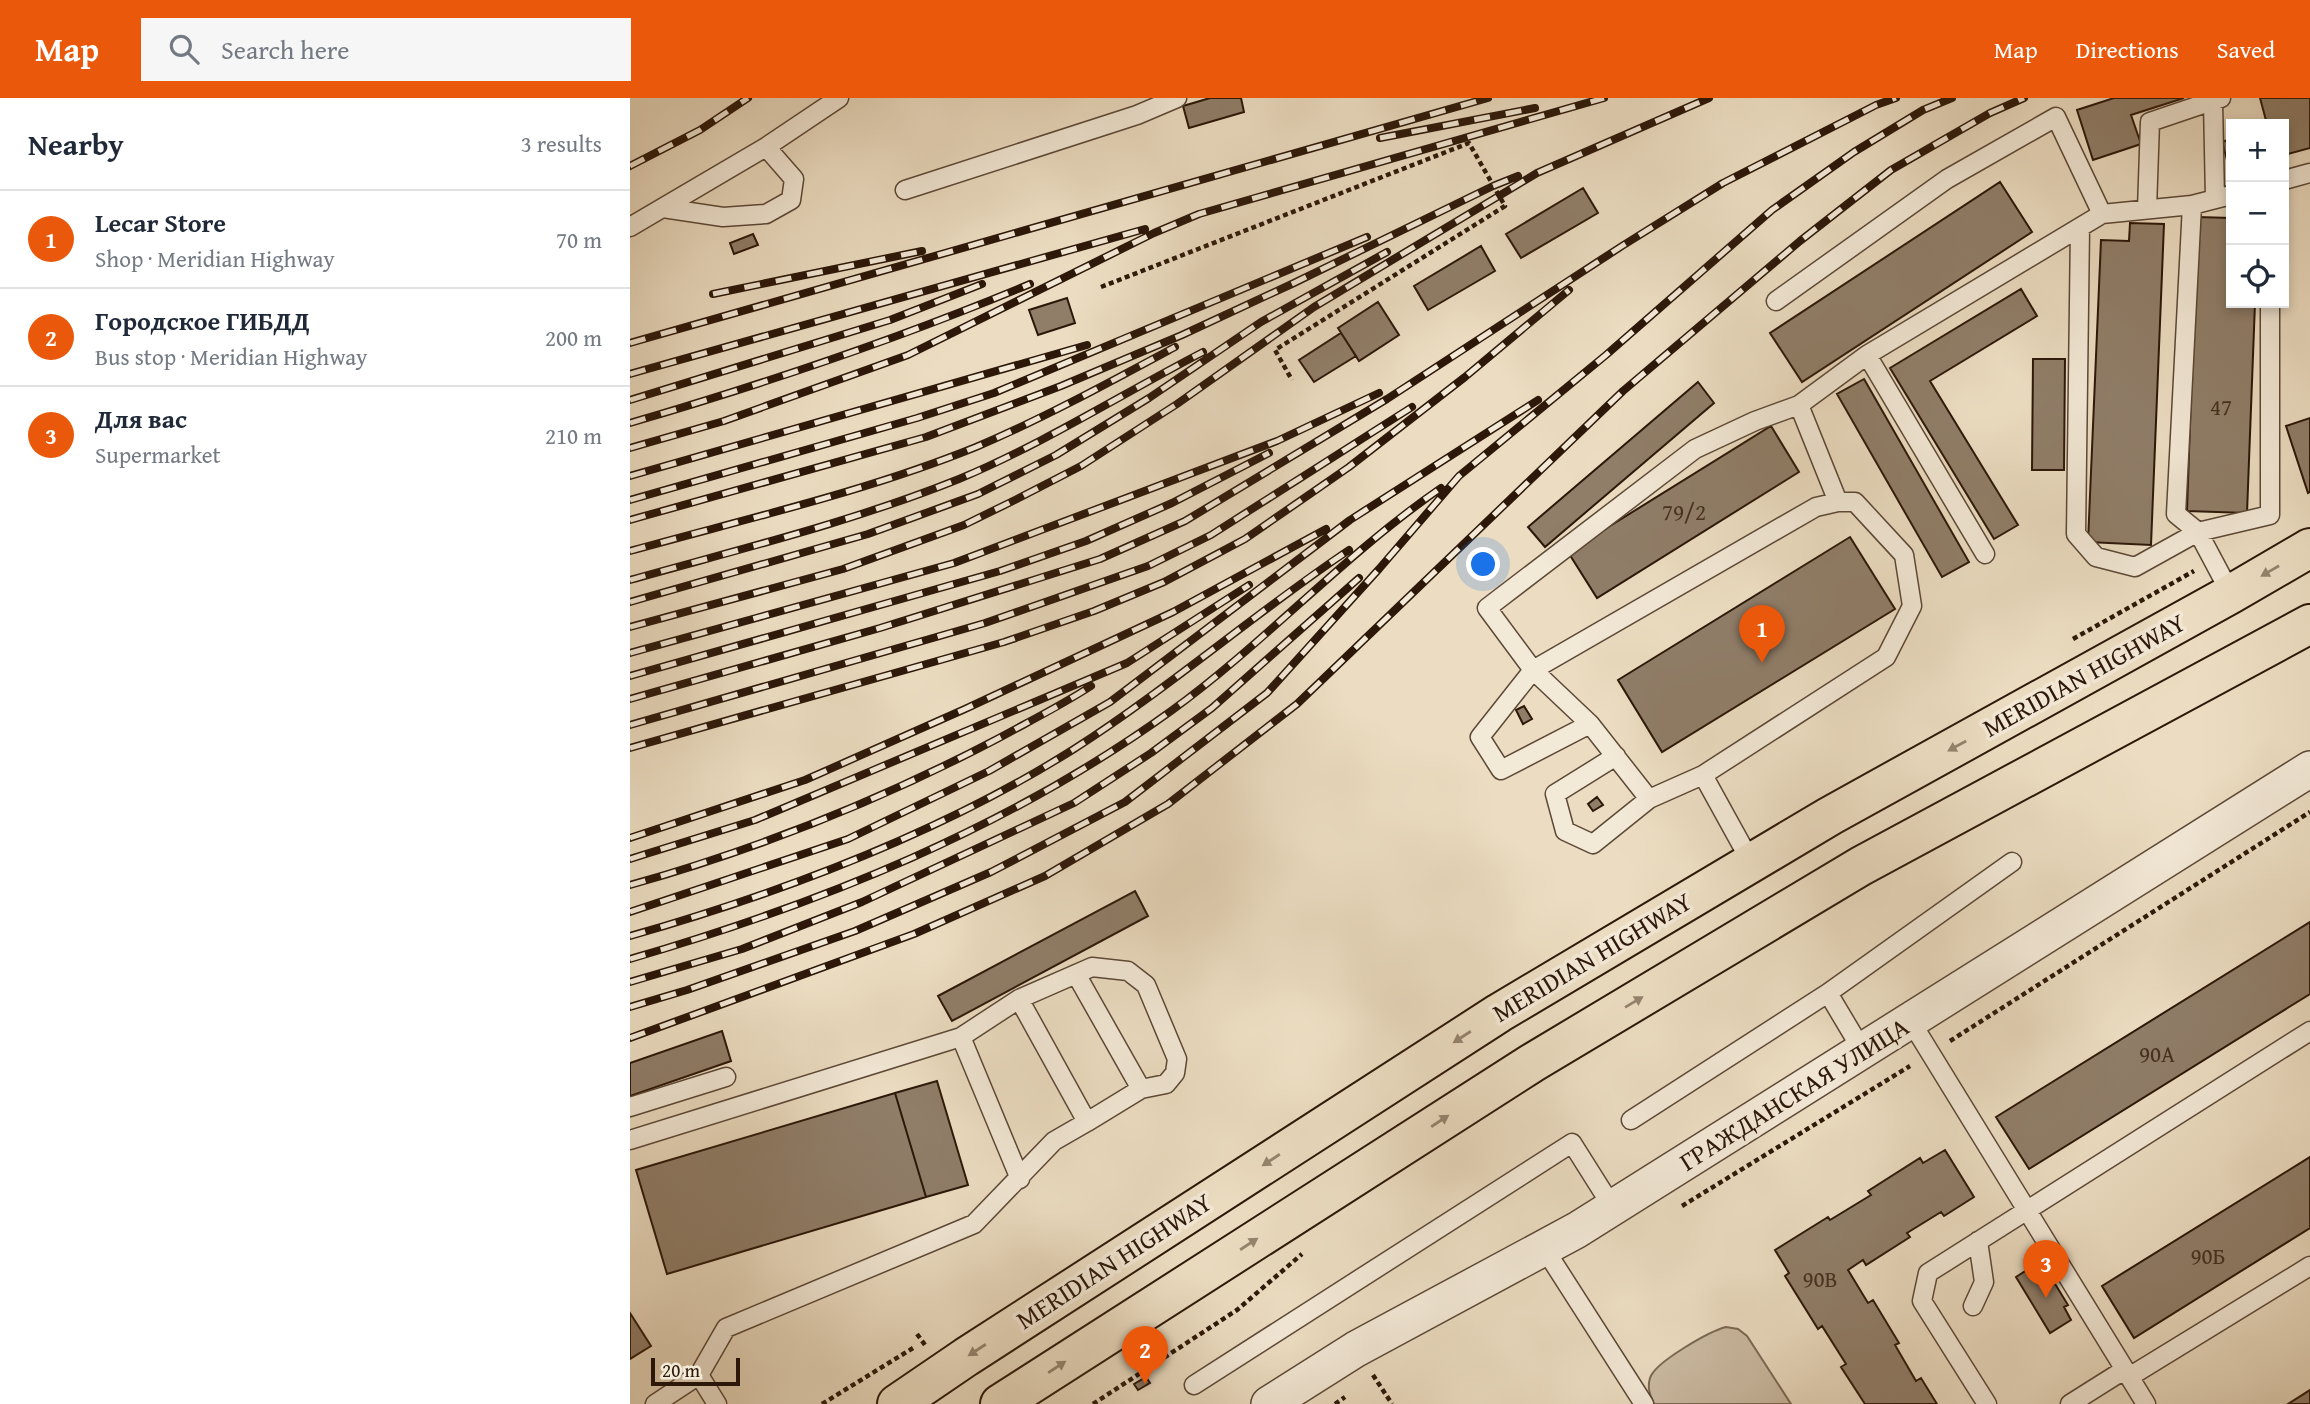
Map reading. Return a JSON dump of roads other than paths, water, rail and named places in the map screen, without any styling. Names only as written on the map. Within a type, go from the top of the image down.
[{"type":"main road","name":"MERIDIAN HIGHWAY","points":[[900,1403],[977,1350],[1499,1013],[1830,816],[2310,548]]},
{"type":"main road","points":[[1000,1404],[1532,1063],[1850,873],[2310,624]]},
{"type":"street","name":"ГРАЖДАНСКАЯ УЛИЦА","points":[[1269,1404],[1356,1349],[1613,1208],[2310,769]]},
{"type":"lane","points":[[630,227],[766,147],[839,98]]},
{"type":"lane","points":[[905,190],[1137,115],[1177,98]]},
{"type":"lane","points":[[1649,799],[1590,724],[1533,670],[1487,608],[1695,449],[1755,421],[1799,405],[1867,355],[2102,214],[2192,205],[2223,197],[2217,99],[2150,122],[2147,209]]},
{"type":"lane","points":[[1776,301],[1947,179],[2056,117],[2102,214]]},
{"type":"lane","points":[[663,208],[723,218],[766,214],[791,200],[794,179],[766,147]]},
{"type":"lane","points":[[2289,179],[2310,173]]},
{"type":"lane","points":[[2192,205],[2176,514],[2198,532],[2231,594]]},
{"type":"lane","points":[[2080,227],[2076,534],[2096,557],[2135,568],[2198,532],[2270,515],[2270,308]]},
{"type":"lane","points":[[1867,355],[1985,554]]},
{"type":"lane","points":[[1799,405],[1838,502]]},
{"type":"lane","points":[[1590,724],[1501,770],[1480,737],[1533,670],[1816,507],[1838,502],[1855,502],[1904,555],[1912,606],[1886,657],[1703,775],[1649,799],[1593,844],[1565,831],[1555,794],[1616,756]]},
{"type":"lane","points":[[1703,775],[1751,862]]},
{"type":"lane","points":[[1631,1120],[1828,993],[2012,862]]},
{"type":"lane","points":[[630,1140],[961,1037],[1019,999],[1092,967],[1128,971],[1146,985],[1177,1059],[1175,1073],[1166,1084],[1142,1089],[1054,1141],[974,1224],[726,1328],[699,1375],[655,1404]]},
{"type":"lane","points":[[1076,974],[1142,1089]]},
{"type":"lane","points":[[1828,993],[1863,1050]]},
{"type":"lane","points":[[1019,999],[1087,1122]]},
{"type":"lane","points":[[1910,1020],[2146,1404]]},
{"type":"lane","points":[[1987,1404],[1922,1301],[1928,1273],[2310,1031]]},
{"type":"lane","points":[[961,1037],[1020,1179]]},
{"type":"lane","points":[[630,1107],[726,1077]]},
{"type":"lane","points":[[1194,1385],[1572,1143],[1613,1208]]},
{"type":"lane","points":[[1973,1306],[1984,1282],[1978,1241]]},
{"type":"lane","points":[[1544,1248],[1644,1404]]},
{"type":"lane","points":[[2070,1404],[2310,1266]]},
{"type":"lane","points":[[699,1375],[717,1404]]},
{"type":"railway","points":[[630,166],[700,130],[748,98]]},
{"type":"railway","points":[[630,343],[1488,98]]},
{"type":"railway","points":[[630,448],[724,421],[908,355],[1154,233],[1199,214],[1604,98]]},
{"type":"railway","points":[[630,627],[843,569],[964,525],[1015,500],[1081,466],[1177,404],[1314,307],[1537,173],[1709,98]]},
{"type":"railway","points":[[630,699],[880,628],[1100,559],[1185,521],[1387,399],[1723,183],[1876,105],[1896,98]]},
{"type":"railway","points":[[630,1007],[687,990],[855,931],[991,872],[1125,802],[1267,693],[1459,476],[1606,355],[1772,210],[1854,152],[1923,110],[1952,98]]},
{"type":"railway","points":[[630,1038],[914,934],[1045,876],[1168,804],[1297,704],[1623,391],[1800,241],[1891,170],[1990,113],[2024,98]]},
{"type":"railway","points":[[1380,138],[1535,108]]},
{"type":"railway","points":[[630,520],[926,437],[1061,386],[1182,335],[1518,176]]},
{"type":"railway","points":[[630,374],[1145,229]]},
{"type":"railway","points":[[630,500],[917,418],[994,393],[1367,237]]},
{"type":"railway","points":[[713,294],[922,251]]},
{"type":"railway","points":[[630,602],[868,534],[978,494],[1056,455],[1149,398],[1261,322],[1387,252]]},
{"type":"railway","points":[[630,400],[890,320],[982,284]]},
{"type":"railway","points":[[630,423],[832,359],[1030,284]]},
{"type":"railway","points":[[630,748],[1004,642],[1094,611],[1164,582],[1245,539],[1349,467],[1465,377],[1569,290]]},
{"type":"railway","points":[[630,476],[1087,345]]},
{"type":"railway","points":[[630,551],[804,504],[934,463],[1027,424],[1175,347]]},
{"type":"railway","points":[[630,580],[837,522],[959,479],[1052,435],[1203,352]]},
{"type":"railway","points":[[630,653],[954,563],[1277,441],[1379,393]]},
{"type":"railway","points":[[630,912],[848,839],[989,771],[1110,702],[1350,520],[1538,400]]},
{"type":"railway","points":[[630,725],[985,623],[1148,566],[1211,535],[1412,407]]},
{"type":"railway","points":[[630,676],[1000,571],[1086,541],[1172,503],[1269,453]]},
{"type":"railway","points":[[630,959],[702,937],[843,887],[912,858],[1045,791],[1109,753],[1171,711],[1240,656],[1372,541],[1441,488]]},
{"type":"railway","points":[[630,838],[805,780],[965,709],[1173,612],[1326,529]]},
{"type":"railway","points":[[630,936],[802,880],[859,858],[970,808],[1109,726],[1349,550]]},
{"type":"railway","points":[[630,982],[742,949],[862,902],[1074,803],[1151,753],[1212,708],[1359,578]]},
{"type":"railway","points":[[630,859],[755,820],[1127,663],[1249,585]]},
{"type":"railway","points":[[630,885],[725,856],[864,802],[955,761],[1091,686]]},
{"type":"place","name":"Lecar Store","points":[[1762,663]]},
{"type":"place","name":"Для вас","points":[[2046,1298]]},
{"type":"place","name":"Городское ГИБДД","points":[[1145,1384]]}]
